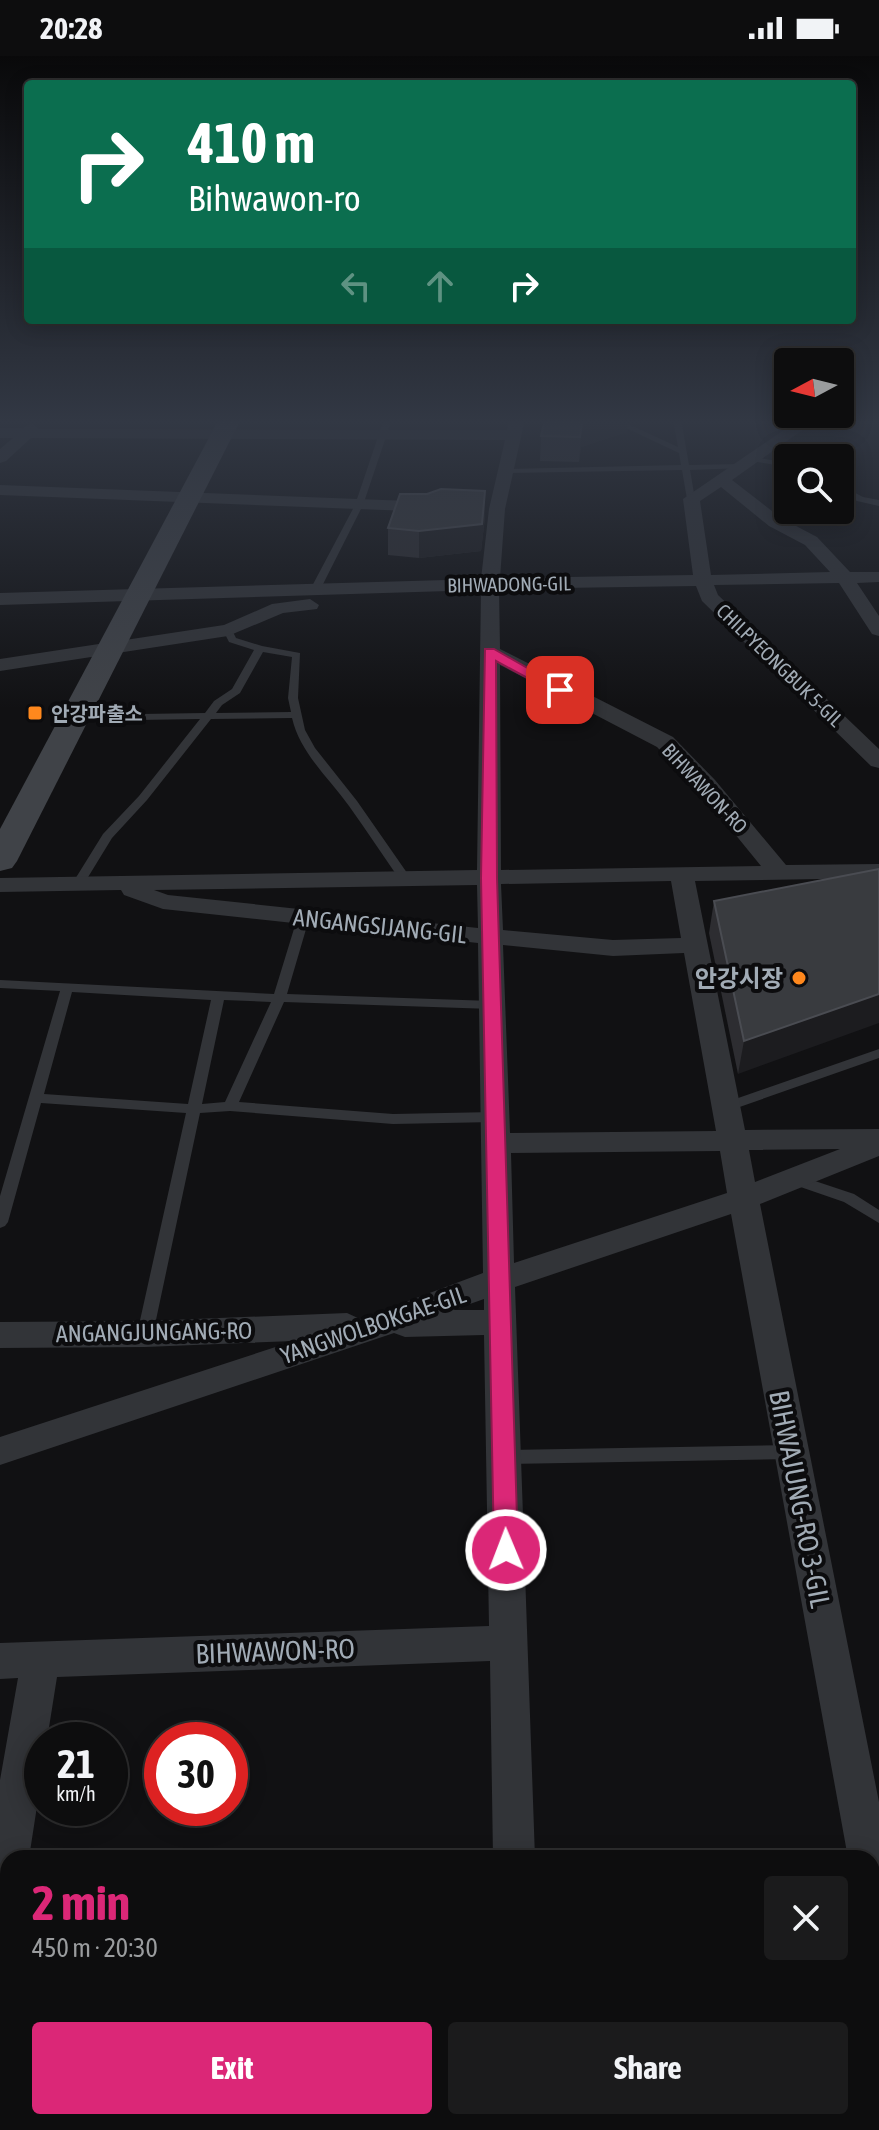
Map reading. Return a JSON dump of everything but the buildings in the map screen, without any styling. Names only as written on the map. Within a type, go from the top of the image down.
[{"type":"main road","points":[[0,861],[180,516]]},
{"type":"street","points":[[489,516],[490,936],[514,1850]]},
{"type":"street","name":"CHILPYEONGBUK 5-GIL","points":[[693,516],[703,580],[709,597],[879,761]]},
{"type":"street","points":[[767,516],[811,541],[845,578],[879,630]]},
{"type":"street","name":"BIHWADONG-GIL","points":[[0,599],[879,577]]},
{"type":"street","points":[[0,665],[228,630],[279,608],[490,589]]},
{"type":"street","name":"BIHWAWON-RO","points":[[490,652],[665,742],[707,785],[780,873]]},
{"type":"street","points":[[489,878],[879,871]]},
{"type":"street","name":"BIHWAJUNG-RO 3-GIL","points":[[682,876],[867,1850]]},
{"type":"street","name":"ANGANGSIJANG-GIL","points":[[0,885],[489,878]]},
{"type":"street","name":"ANGANGSIJANG-GIL","points":[[117,884],[163,902],[303,919],[613,948],[695,945]]},
{"type":"street","points":[[495,1130],[732,1140],[879,1142]]},
{"type":"street","name":"YANGWOLBOKGAE-GIL","points":[[0,1451],[381,1325],[499,1280],[743,1199],[879,1142]]},
{"type":"street","name":"ANGANGJUNGANG-RO","points":[[0,1335],[145,1334],[500,1322]]},
{"type":"street","name":"BIHWAWON-RO","points":[[0,1661],[508,1643]]},
{"type":"street","points":[[9,1850],[41,1659]]},
{"type":"lane","points":[[315,590],[353,516]]},
{"type":"lane","points":[[78,884],[107,836],[143,798],[218,703],[236,691],[260,649],[232,640],[228,630]]},
{"type":"lane","name":"ANGANGSIJANG-GIL","points":[[260,649],[297,655],[293,698],[296,715],[310,749],[353,803],[406,880]]},
{"type":"lane","points":[[75,718],[296,715]]},
{"type":"lane","points":[[230,1106],[279,998],[303,919]]},
{"type":"lane","points":[[0,984],[218,996],[492,1005]]},
{"type":"lane","points":[[0,1222],[67,988]]},
{"type":"lane","points":[[145,1334],[218,996]]},
{"type":"lane","points":[[726,1107],[879,1053]]},
{"type":"lane","points":[[35,1098],[193,1109],[230,1106],[495,1130]]},
{"type":"lane","points":[[794,1179],[849,1198],[879,1217]]},
{"type":"lane","points":[[504,1457],[791,1452]]},
{"type":"place","name":"안강파출소","points":[[35,713]]},
{"type":"place","name":"안강시장","points":[[799,978]]},
{"type":"route","points":[[506,1550],[489,878],[490,652],[560,690]]}]
